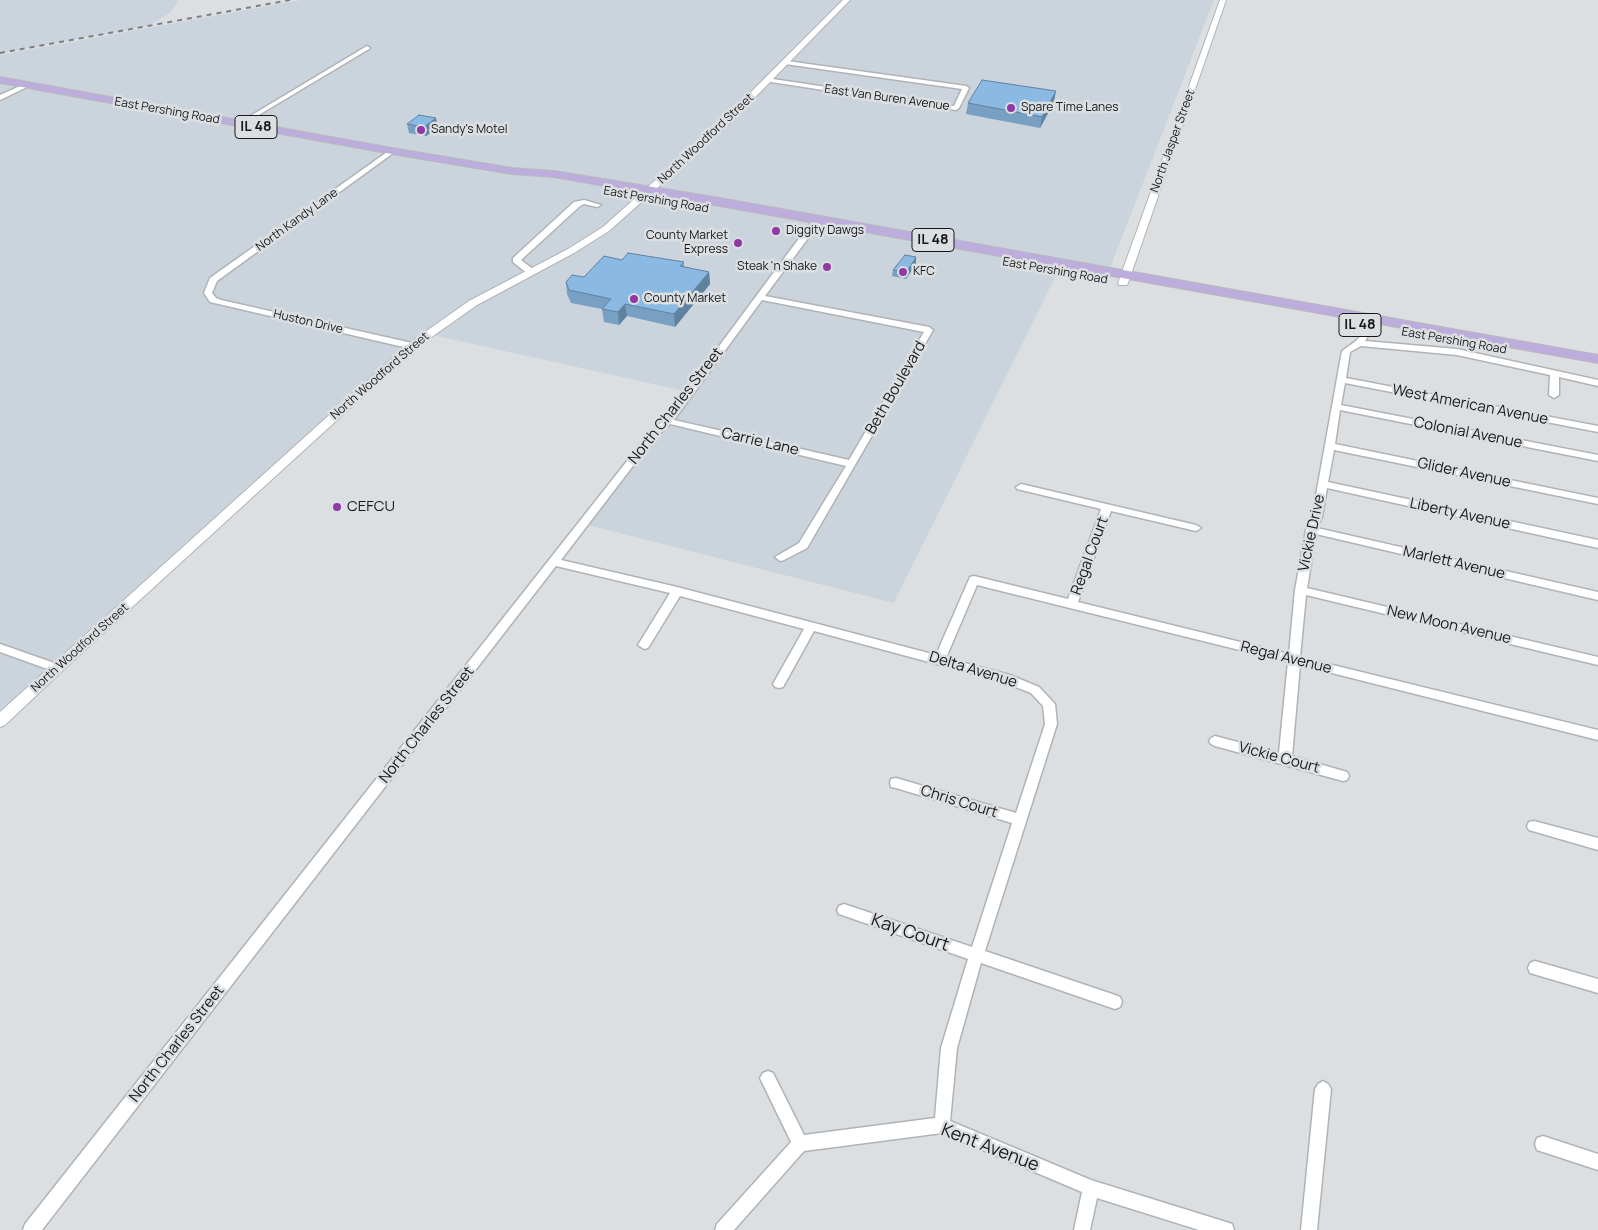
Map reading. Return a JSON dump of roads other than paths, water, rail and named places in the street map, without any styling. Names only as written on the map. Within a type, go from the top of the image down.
[{"type":"main road","name":"East Pershing Road","points":[[0,80],[512,171],[534,178],[646,194],[1366,322],[1598,366]]},
{"type":"main road","name":"East Pershing Road","points":[[1366,322],[1598,359]]},
{"type":"street","name":"North Woodford Street","points":[[0,721],[56,668],[412,346],[473,303],[606,229],[728,120],[847,0]]},
{"type":"street","name":"North Jasper Street","points":[[1124,279],[1223,0]]},
{"type":"street","points":[[240,124],[367,48]]},
{"type":"street","name":"East Van Buren Avenue","points":[[766,80],[956,108],[966,88],[786,63]]},
{"type":"street","points":[[0,98],[26,85]]},
{"type":"street","name":"North Kandy Lane","points":[[208,293],[213,280],[392,151]]},
{"type":"street","points":[[531,272],[516,260],[578,204],[584,202],[597,206]]},
{"type":"street","name":"North Charles Street","points":[[31,1230],[555,562],[649,439],[668,421],[817,224]]},
{"type":"street","name":"Huston Drive","points":[[208,293],[213,300],[219,302],[412,346]]},
{"type":"street","name":"Beth Boulevard","points":[[760,297],[929,330],[803,545],[780,557]]},
{"type":"street","name":"Vickie Drive","points":[[1285,759],[1301,590],[1311,530],[1317,517],[1331,446],[1346,351],[1359,343],[1364,336],[1366,322]]},
{"type":"street","points":[[1359,343],[1457,352],[1598,383]]},
{"type":"street","points":[[1554,395],[1555,374]]},
{"type":"street","name":"West American Avenue","points":[[1341,380],[1598,429]]},
{"type":"street","name":"Colonial Avenue","points":[[1337,407],[1598,458]]},
{"type":"street","name":"Carrie Lane","points":[[668,421],[852,464]]},
{"type":"street","name":"Glider Avenue","points":[[1331,446],[1598,501]]},
{"type":"street","name":"Liberty Avenue","points":[[1323,484],[1598,544]]},
{"type":"street","name":"Regal Court","points":[[1021,487],[1196,528]]},
{"type":"street","name":"Regal Court","points":[[1072,604],[1107,508]]},
{"type":"street","name":"Marlett Avenue","points":[[1311,530],[1598,596]]},
{"type":"street","name":"Delta Avenue","points":[[555,562],[677,591],[940,659],[1006,678],[1035,690],[1049,704],[1051,724],[976,956],[949,1048],[942,1125]]},
{"type":"street","name":"Regal Avenue","points":[[940,659],[974,580],[1598,735]]},
{"type":"street","name":"New Moon Avenue","points":[[1301,590],[1598,661]]},
{"type":"street","points":[[644,645],[677,591]]},
{"type":"street","points":[[779,684],[811,626]]},
{"type":"street","points":[[0,648],[56,668]]},
{"type":"street","name":"Vickie Court","points":[[1215,741],[1343,776]]},
{"type":"street","name":"Chris Court","points":[[896,783],[1021,820]]},
{"type":"street","points":[[1534,826],[1598,844]]},
{"type":"street","name":"Kay Court","points":[[844,910],[1115,1002]]},
{"type":"street","points":[[1535,968],[1598,986]]},
{"type":"street","points":[[723,1230],[800,1144],[768,1078]]},
{"type":"street","points":[[1310,1230],[1324,1089]]},
{"type":"street","name":"Kent Avenue","points":[[800,1144],[942,1125],[1091,1188],[1226,1230]]},
{"type":"street","points":[[1544,1144],[1598,1162]]},
{"type":"street","points":[[1082,1230],[1091,1188]]},
{"type":"railway","points":[[0,53],[290,0]]},
{"type":"place","name":"Spare Time Lanes","points":[[1011,108]]},
{"type":"place","name":"Sandy's Motel","points":[[421,130]]},
{"type":"place","name":"Diggity Dawgs","points":[[776,231]]},
{"type":"place","name":"County Market Express","points":[[738,243]]},
{"type":"place","name":"Steak 'n Shake","points":[[827,267]]},
{"type":"place","name":"KFC","points":[[903,272]]},
{"type":"place","name":"County Market","points":[[634,299]]},
{"type":"place","name":"CEFCU","points":[[337,507]]}]
